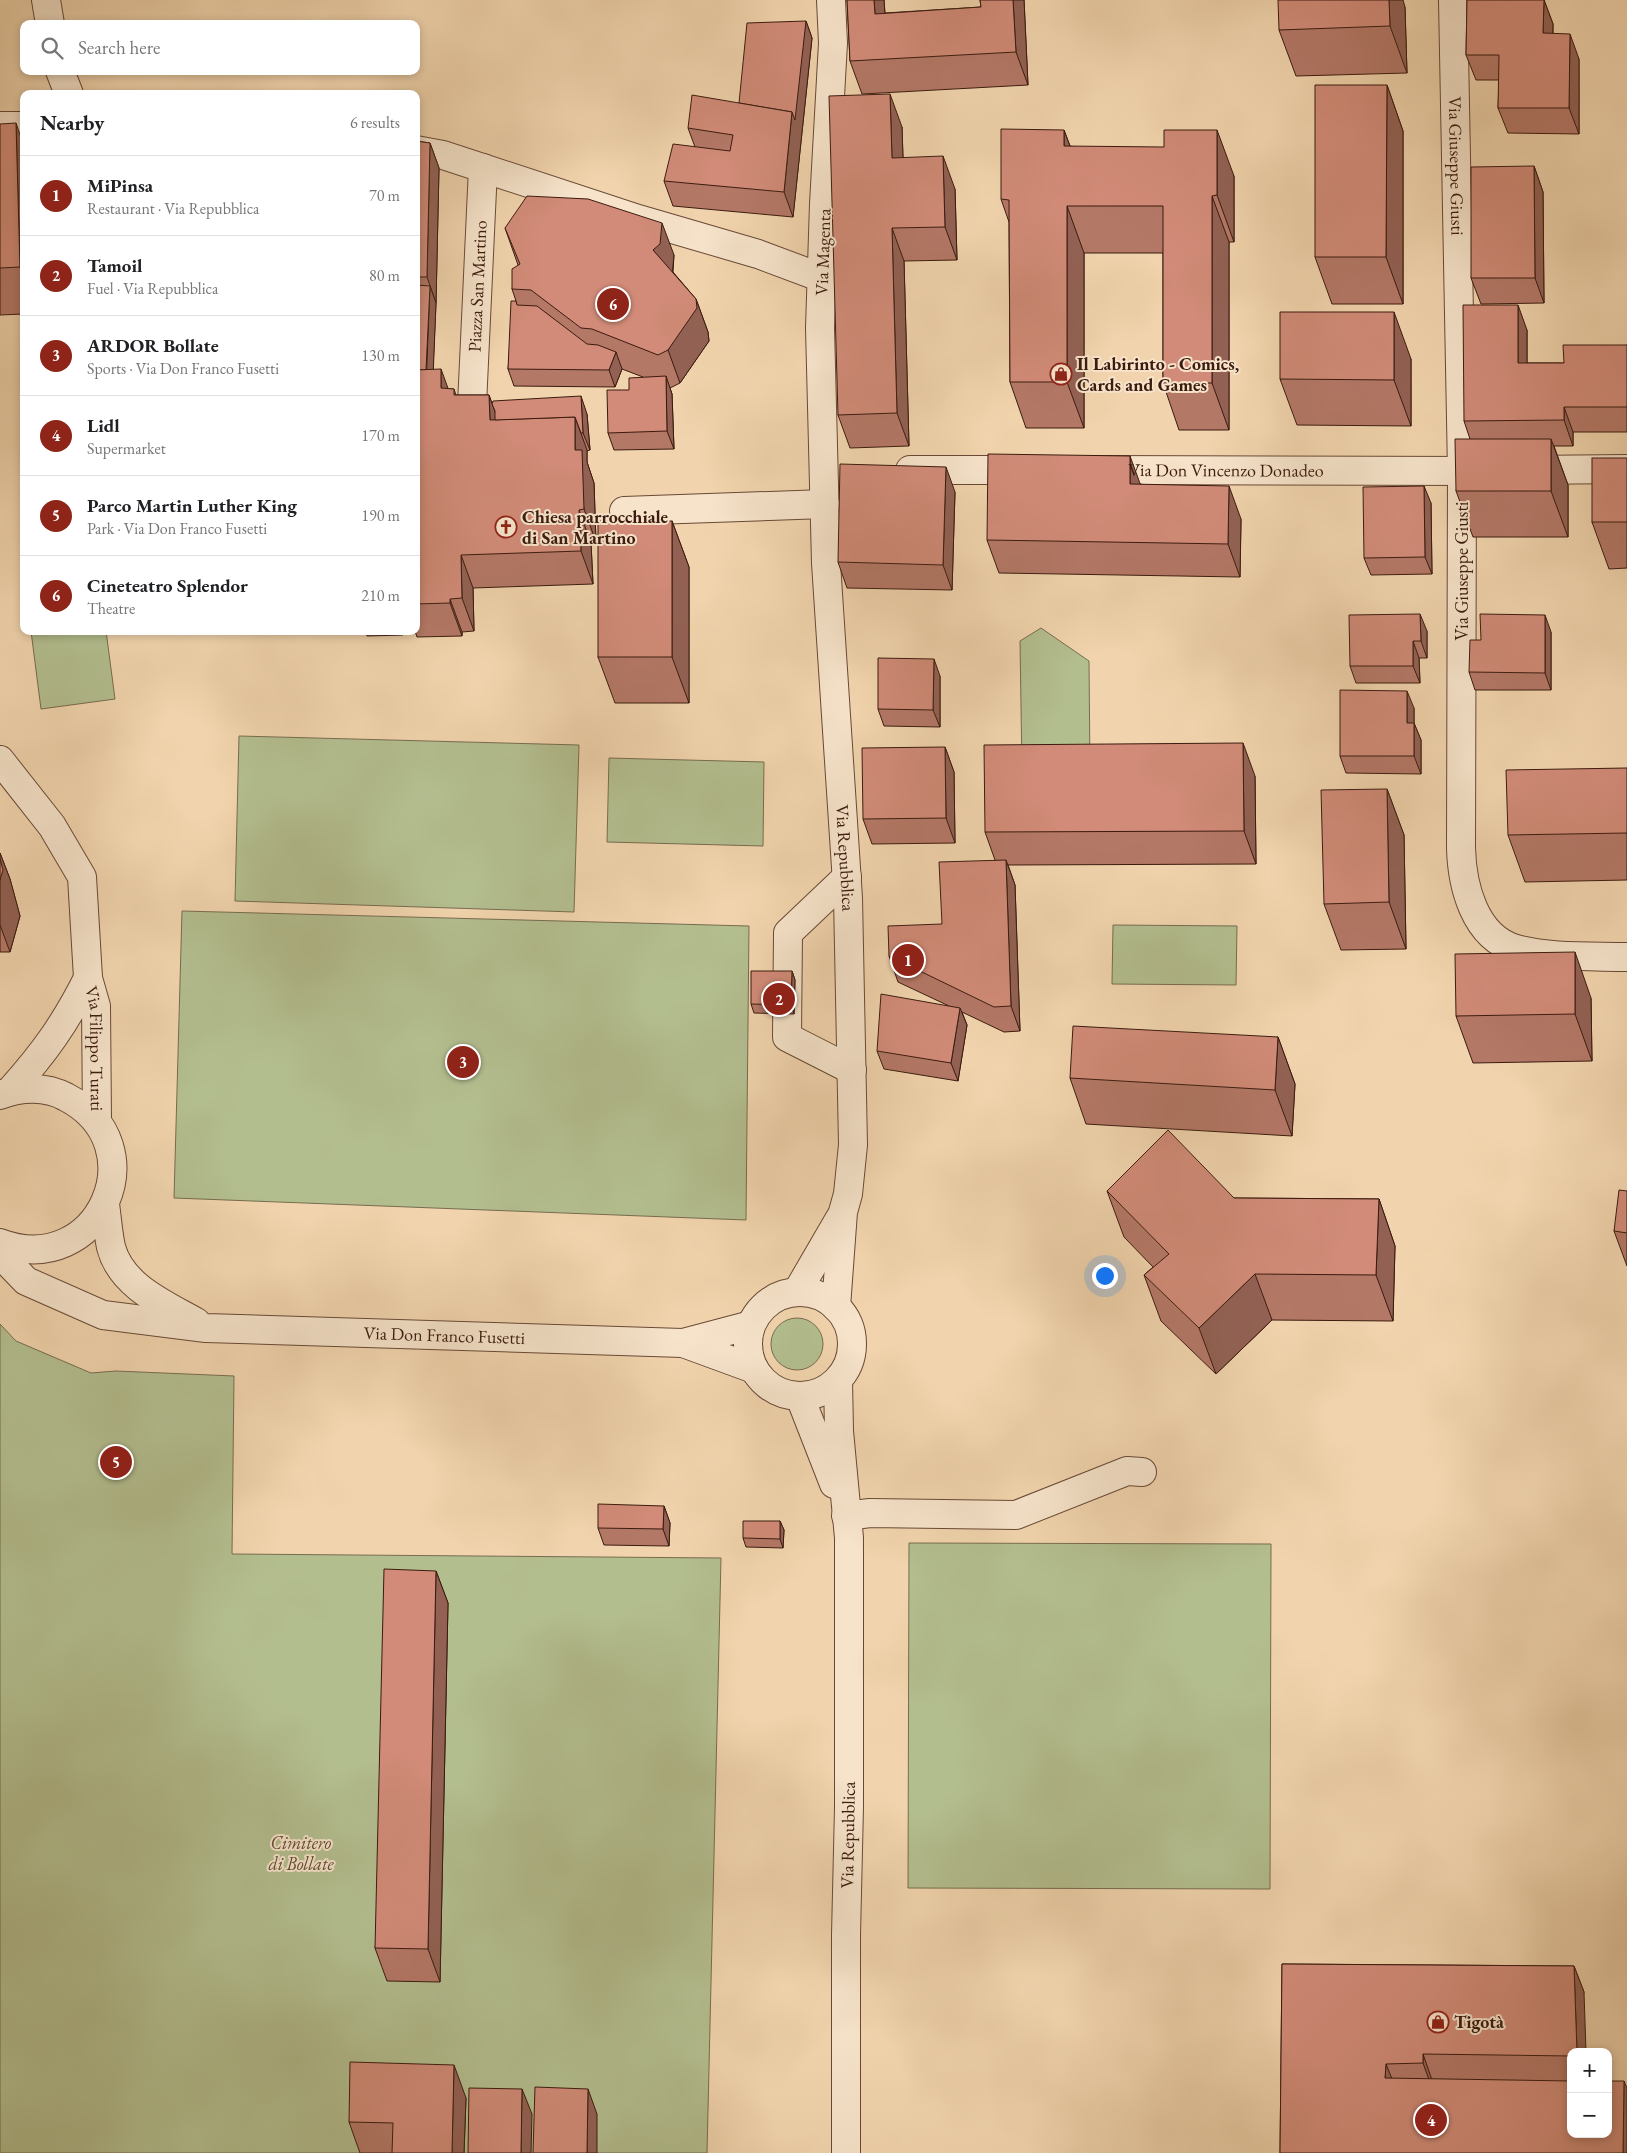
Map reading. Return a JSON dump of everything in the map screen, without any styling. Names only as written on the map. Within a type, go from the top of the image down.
[{"type":"street","points":[[46,0],[49,20]]},
{"type":"street","name":"Via Magenta","points":[[825,504],[836,470],[820,328],[833,43],[831,0]]},
{"type":"street","name":"Via Giuseppe Giusti","points":[[1453,0],[1462,471],[1460,848],[1466,891],[1479,918],[1488,929],[1496,938],[1515,949],[1541,953],[1627,957]]},
{"type":"street","points":[[62,75],[68,90]]},
{"type":"street","points":[[0,126],[20,126]]},
{"type":"street","points":[[420,151],[443,155],[638,219],[758,254],[822,278]]},
{"type":"street","name":"Piazza San Martino","points":[[472,405],[482,168]]},
{"type":"street","name":"Via Don Vincenzo Donadeo","points":[[886,470],[1462,471],[1627,469]]},
{"type":"street","points":[[624,511],[825,504]]},
{"type":"street","name":"Via Repubblica","points":[[825,504],[826,563],[847,878],[852,1070],[853,1145],[848,1194],[843,1212],[836,1307]]},
{"type":"street","name":"Via Filippo Turati","points":[[0,760],[52,826],[82,877],[88,978],[96,1006],[96,1120]]},
{"type":"street","points":[[847,878],[788,933],[787,1037],[852,1070]]},
{"type":"street","name":"Via Filippo Turati","points":[[5,1093],[42,1055],[68,1018],[88,978]]},
{"type":"street","points":[[0,1243],[16,1249],[43,1250],[68,1242],[90,1226],[105,1204],[112,1183],[113,1161],[107,1140],[96,1120],[79,1104],[58,1092],[34,1088],[5,1093]]},
{"type":"street","name":"Via Don Franco Fusetti","points":[[105,1204],[111,1248],[123,1273],[145,1292],[206,1328]]},
{"type":"street","name":"Via Repubblica","points":[[797,1292],[843,1212]]},
{"type":"street","name":"Via Don Franco Fusetti","points":[[0,1254],[26,1281],[103,1315],[206,1328],[683,1343],[751,1325]]},
{"type":"street","points":[[797,1292],[824,1298],[836,1307],[846,1319],[851,1335],[852,1351],[847,1367],[838,1380],[827,1389],[814,1395],[786,1395],[773,1390],[754,1369],[748,1355],[751,1325],[759,1312],[770,1302],[782,1295],[797,1292]]},
{"type":"street","name":"Via Don Franco Fusetti","points":[[683,1343],[754,1369]]},
{"type":"street","name":"Via Repubblica","points":[[838,1380],[839,1431],[848,1538],[849,1757],[846,1935],[846,2153]]},
{"type":"street","name":"Via Repubblica","points":[[800,1396],[846,1516]]},
{"type":"street","points":[[846,1516],[870,1513],[1016,1515],[1127,1471],[1142,1472]]},
{"type":"green space","points":[[1041,628],[1089,661],[1090,770],[1022,771],[1020,641]]},
{"type":"green space","points":[[32,635],[107,635],[115,699],[41,709]]},
{"type":"green space","points":[[239,736],[579,745],[574,912],[235,901]]},
{"type":"green space","points":[[609,758],[764,762],[763,846],[607,842]]},
{"type":"green space","points":[[182,911],[749,926],[746,1220],[174,1198]]},
{"type":"green space","points":[[1113,925],[1237,926],[1236,985],[1112,984]]},
{"type":"green space","points":[[792,1318],[802,1318],[816,1325],[823,1339],[823,1349],[816,1363],[802,1370],[792,1370],[782,1366],[775,1359],[771,1349],[771,1339],[775,1329],[782,1322]]},
{"type":"green space","name":"Cimitero di Bollate","points":[[0,1324],[16,1341],[91,1373],[116,1371],[234,1376],[232,1554],[721,1558],[707,2153],[0,2153]]},
{"type":"green space","points":[[909,1543],[1271,1544],[1270,1889],[908,1888]]},
{"type":"building","points":[[847,0],[874,0],[875,14],[981,7],[980,0],[1013,0],[1016,52],[850,61]]},
{"type":"building","points":[[1278,0],[1389,0],[1390,26],[1279,30]]},
{"type":"building","points":[[1467,0],[1544,0],[1543,33],[1570,34],[1569,108],[1498,108],[1499,55],[1466,55]]},
{"type":"building","points":[[806,21],[795,120],[792,112],[739,103],[747,23]]},
{"type":"building","points":[[1315,85],[1387,85],[1386,257],[1315,257]]},
{"type":"building","points":[[890,94],[892,158],[943,156],[945,227],[892,228],[897,413],[838,415],[829,96]]},
{"type":"building","points":[[692,95],[792,112],[784,192],[664,181],[673,144],[730,151],[733,135],[688,128]]},
{"type":"building","points":[[16,123],[20,267],[0,268],[0,124]]},
{"type":"building","points":[[1001,129],[1064,130],[1064,146],[1164,147],[1164,130],[1217,130],[1217,195],[1212,196],[1212,383],[1163,383],[1163,206],[1067,206],[1067,382],[1010,382],[1009,200],[1001,199]]},
{"type":"building","points":[[420,142],[430,143],[427,277],[420,277]]},
{"type":"building","points":[[1534,166],[1535,278],[1471,278],[1471,167]]},
{"type":"building","points":[[527,196],[588,199],[662,223],[660,244],[653,250],[696,299],[697,308],[668,350],[658,355],[592,329],[581,328],[531,290],[512,289],[512,269],[520,264],[505,228]]},
{"type":"building","points":[[420,285],[430,286],[426,370],[420,370]]},
{"type":"building","points":[[511,301],[516,301],[517,305],[537,306],[587,344],[598,345],[616,352],[609,370],[508,369]]},
{"type":"building","points":[[1463,305],[1518,305],[1518,363],[1564,363],[1563,345],[1627,345],[1627,407],[1564,407],[1564,420],[1464,421]]},
{"type":"building","points":[[1280,312],[1394,312],[1394,380],[1280,379]]},
{"type":"building","name":"Chiesa parrocchiale di San Martino","points":[[441,369],[441,388],[454,389],[454,395],[489,395],[490,420],[575,417],[575,450],[582,450],[584,509],[579,510],[581,551],[461,555],[462,598],[450,599],[450,603],[420,604],[420,370]]},
{"type":"building","points":[[666,376],[667,431],[608,433],[607,390],[629,390],[629,378]]},
{"type":"building","points":[[581,396],[583,433],[581,433],[575,417],[495,420],[495,411],[492,404],[493,401]]},
{"type":"building","points":[[1455,439],[1551,439],[1551,491],[1456,491]]},
{"type":"building","points":[[988,454],[1130,456],[1130,484],[1229,486],[1228,544],[987,540]]},
{"type":"building","points":[[1592,458],[1627,458],[1627,522],[1592,522]]},
{"type":"building","points":[[840,464],[946,467],[943,565],[838,562]]},
{"type":"building","points":[[1424,486],[1425,557],[1364,558],[1363,487]]},
{"type":"building","points":[[598,521],[672,521],[672,657],[598,657]]},
{"type":"building","points":[[1420,614],[1421,641],[1413,641],[1413,666],[1350,666],[1349,615]]},
{"type":"building","points":[[1480,614],[1545,615],[1545,673],[1469,672],[1470,640],[1481,640]]},
{"type":"building","points":[[878,658],[934,659],[933,710],[878,709]]},
{"type":"building","points":[[1340,690],[1407,691],[1407,723],[1414,723],[1414,756],[1340,756]]},
{"type":"building","points":[[1243,743],[1244,831],[985,832],[984,745]]},
{"type":"building","points":[[945,747],[946,818],[863,819],[862,748]]},
{"type":"building","points":[[1627,768],[1627,833],[1508,835],[1506,770]]},
{"type":"building","points":[[1387,789],[1389,902],[1324,904],[1321,790]]},
{"type":"building","points":[[0,859],[3,870],[0,880]]},
{"type":"building","points":[[1006,860],[1011,1006],[994,1007],[889,956],[888,926],[942,924],[939,862]]},
{"type":"building","points":[[1575,952],[1575,1014],[1456,1016],[1455,954]]},
{"type":"building","points":[[751,971],[792,971],[791,1005],[751,1004]]},
{"type":"building","points":[[881,994],[960,1008],[951,1063],[877,1051]]},
{"type":"building","points":[[1073,1026],[1278,1037],[1275,1090],[1070,1078]]},
{"type":"building","points":[[1168,1130],[1234,1198],[1379,1199],[1376,1275],[1255,1274],[1199,1328],[1144,1275],[1169,1254],[1107,1191]]},
{"type":"building","points":[[1619,1190],[1627,1191],[1627,1233],[1614,1231]]},
{"type":"building","points":[[598,1504],[664,1506],[663,1529],[598,1528]]},
{"type":"building","points":[[743,1521],[780,1521],[780,1539],[743,1538]]},
{"type":"building","points":[[384,1569],[436,1571],[428,1949],[375,1948]]},
{"type":"building","points":[[1282,1964],[1574,1966],[1577,2048],[1567,2048],[1567,2056],[1423,2054],[1423,2063],[1386,2064],[1385,2078],[1567,2081],[1567,2138],[1612,2138],[1612,2081],[1624,2081],[1623,2153],[1280,2153]]},
{"type":"building","points":[[350,2062],[454,2065],[452,2153],[392,2153],[393,2123],[349,2122]]},
{"type":"building","points":[[535,2087],[588,2089],[587,2153],[533,2153]]},
{"type":"building","points":[[469,2088],[522,2089],[521,2153],[468,2153]]},
{"type":"place","name":"Cineteatro Splendor","points":[[613,304]]},
{"type":"place","name":"Il Labirinto - Comics, Cards and Games","points":[[1061,374]]},
{"type":"place","name":"Chiesa parrocchiale di San Martino","points":[[506,527]]},
{"type":"place","name":"MiPinsa","points":[[908,960]]},
{"type":"place","name":"Tamoil","points":[[779,999]]},
{"type":"place","name":"ARDOR Bollate","points":[[463,1062]]},
{"type":"place","name":"Parco Martin Luther King","points":[[116,1462]]},
{"type":"place","name":"Tigotà","points":[[1438,2022]]},
{"type":"place","name":"Lidl","points":[[1431,2120]]}]
